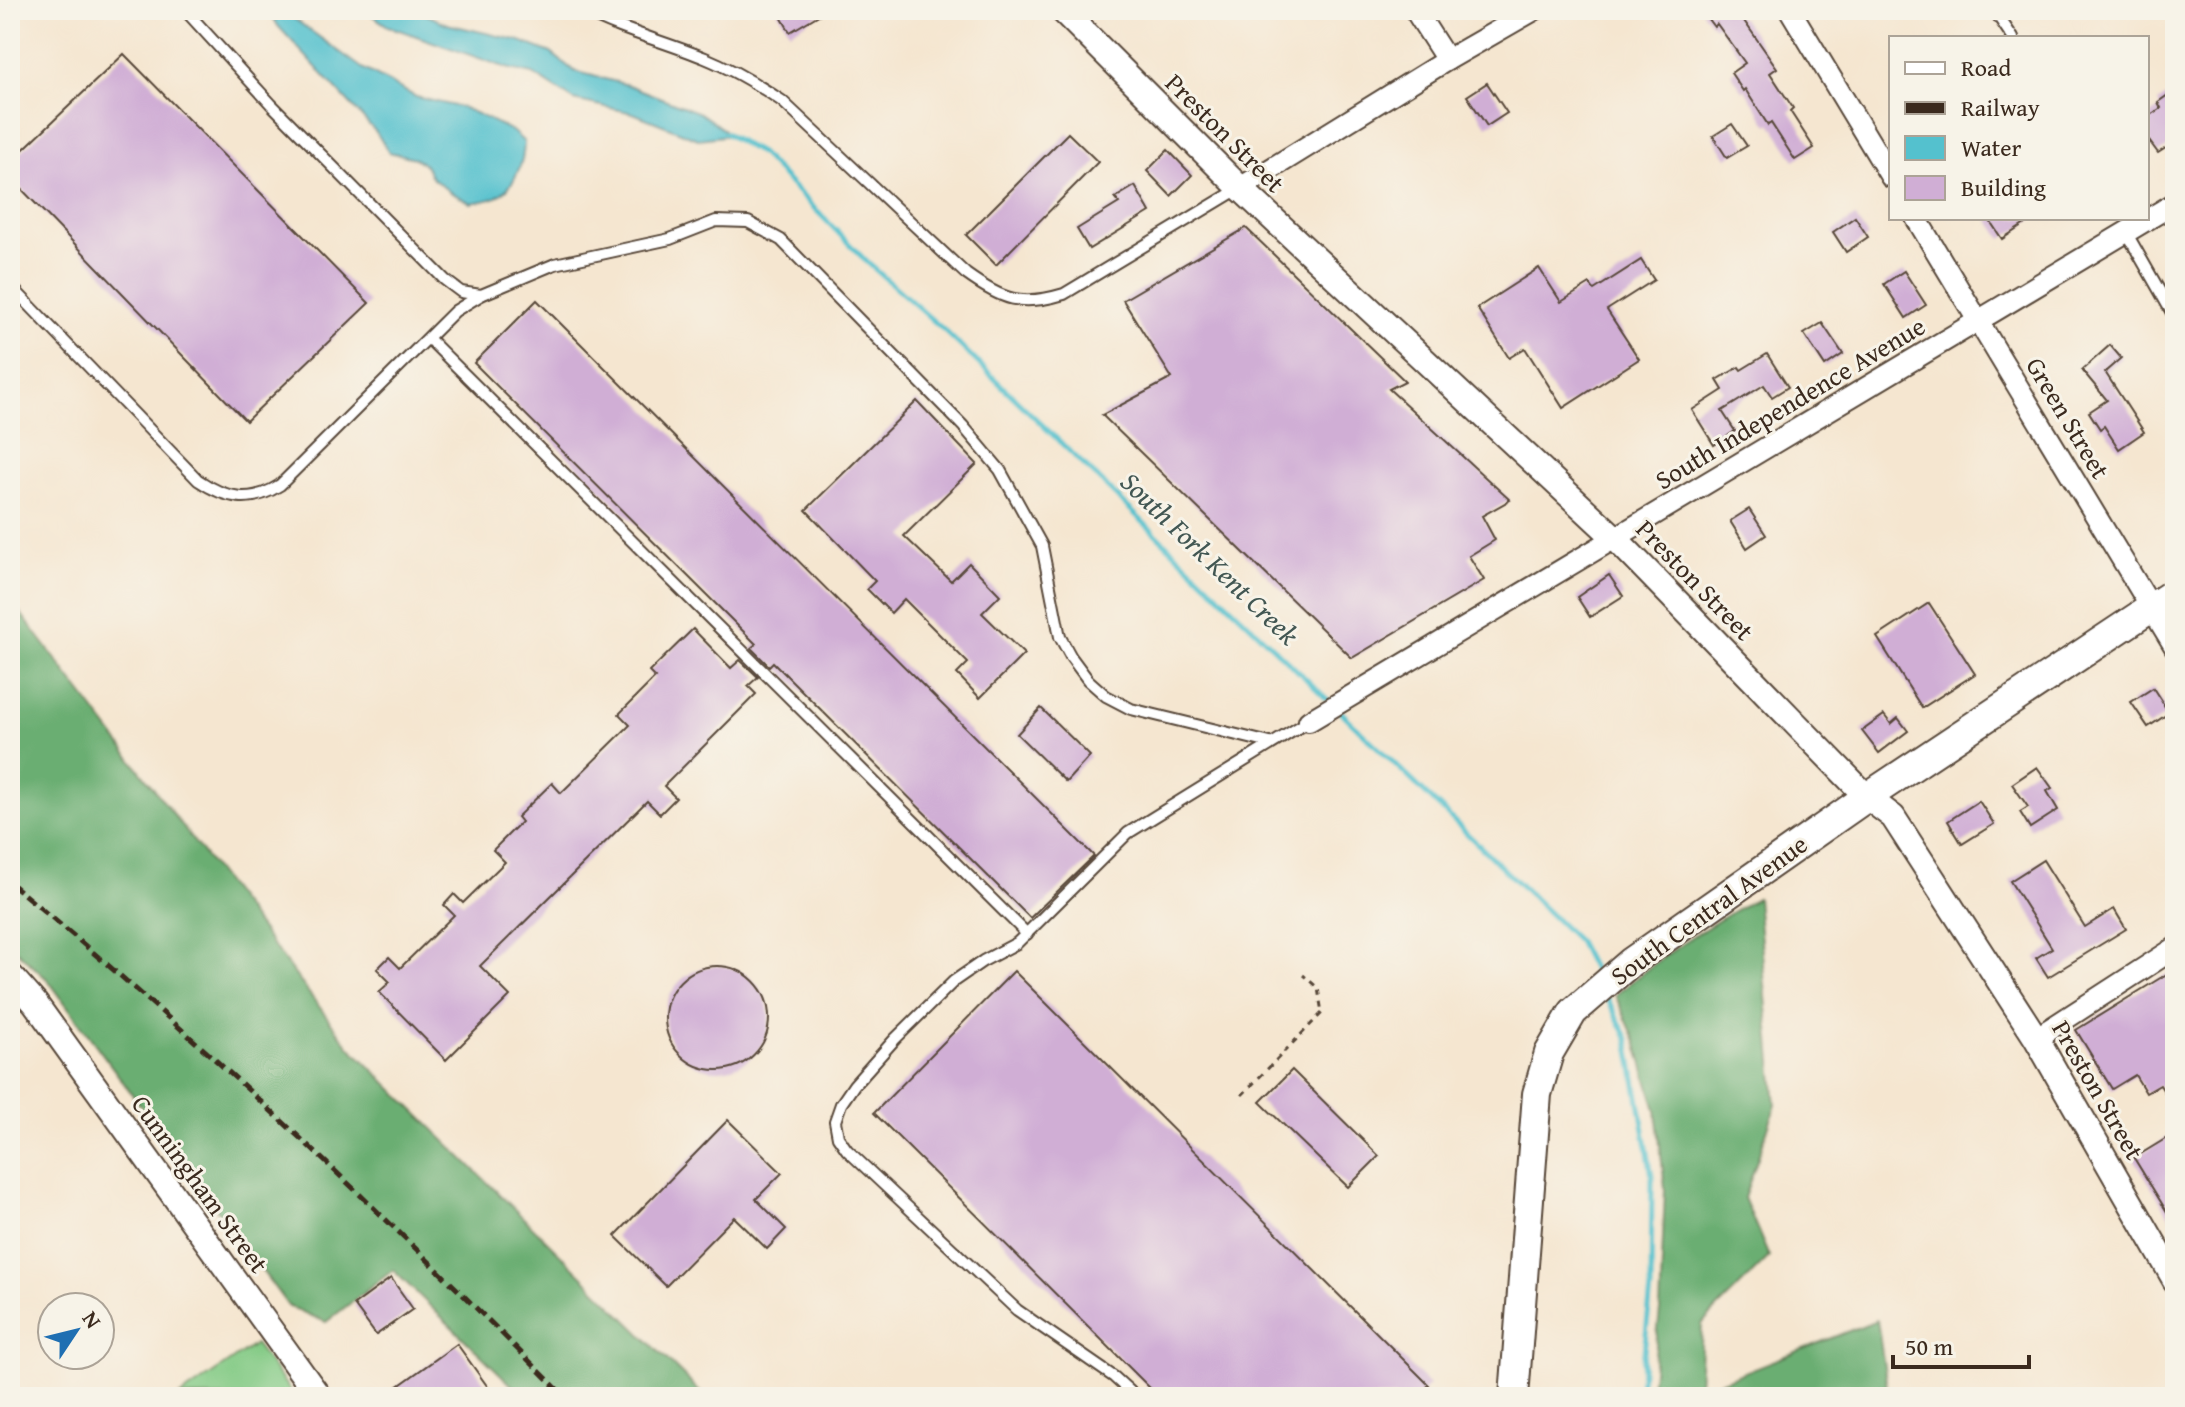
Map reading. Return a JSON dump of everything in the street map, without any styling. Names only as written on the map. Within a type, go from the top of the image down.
[{"type":"main road","name":"South Central Avenue","points":[[1514,1397],[1537,1094],[1549,1053],[1573,1012],[1631,962],[1867,797],[2164,600]]},
{"type":"street","name":"Preston Street","points":[[1062,10],[1240,188],[1615,538],[1867,797],[1893,817],[2036,1038],[2175,1280]]},
{"type":"street","points":[[1415,10],[1447,60]]},
{"type":"street","points":[[1240,188],[1534,10]]},
{"type":"street","points":[[1790,10],[1889,173]]},
{"type":"street","name":"South Independence Avenue","points":[[2149,218],[2175,203]]},
{"type":"street","name":"Green Street","points":[[1917,220],[1978,321],[2164,600],[2175,647]]},
{"type":"street","name":"South Independence Avenue","points":[[1309,721],[2146,220]]},
{"type":"street","points":[[2036,1038],[2174,951]]},
{"type":"street","name":"Cunningham Street","points":[[10,975],[35,1003],[319,1397]]},
{"type":"lane","points":[[10,16],[16,10]]},
{"type":"lane","points":[[185,10],[271,104],[445,280],[461,292],[481,295]]},
{"type":"lane","points":[[582,10],[614,27],[707,58],[753,81],[772,94],[966,274],[989,291],[1012,299],[1039,302],[1064,294],[1240,188]]},
{"type":"lane","points":[[1994,10],[2012,36]]},
{"type":"lane","points":[[10,285],[198,480],[215,491],[250,498],[280,485],[455,311],[481,295],[555,264],[670,239],[716,221],[748,222],[764,229],[796,253],[963,426],[1000,470],[1042,546],[1060,637],[1088,680],[1106,696],[1131,709],[1270,743]]},
{"type":"lane","points":[[2126,232],[2175,318]]},
{"type":"lane","points":[[429,339],[1027,934]]},
{"type":"lane","points":[[1136,1397],[1089,1359],[1017,1310],[847,1150],[838,1137],[835,1121],[841,1104],[854,1085],[895,1039],[966,971],[1001,954],[1027,934],[1128,833],[1309,721]]},
{"type":"path","points":[[1242,1095],[1322,1013],[1318,988],[1303,975]]},
{"type":"green space","points":[[10,599],[349,1046],[705,1397],[524,1397],[393,1270],[326,1322],[288,1306],[48,980],[10,945]]},
{"type":"green space","points":[[1757,898],[1776,1105],[1744,1198],[1769,1257],[1702,1324],[1699,1390],[1877,1320],[1888,1394],[1891,1397],[1650,1397],[1660,1311],[1665,1189],[1656,1110],[1636,1041],[1615,995],[1683,943]]},
{"type":"green space","points":[[255,1344],[295,1397],[179,1397]]},
{"type":"water","points":[[269,10],[282,10],[362,68],[416,97],[463,108],[512,131],[524,142],[513,181],[494,198],[471,203],[432,178],[426,166],[415,158],[389,152],[376,132],[278,26]]},
{"type":"water","points":[[364,10],[416,10],[447,24],[520,41],[551,53],[574,71],[628,85],[700,113],[731,135],[698,139],[633,113],[574,100],[533,74],[510,69],[388,26]]},
{"type":"building","points":[[777,10],[827,10],[790,32]]},
{"type":"building","points":[[1701,10],[1736,10],[1777,68],[1770,73],[1814,148],[1795,160],[1771,123],[1768,125],[1731,73],[1745,63],[1717,24],[1714,27]]},
{"type":"building","points":[[124,54],[369,303],[246,421],[10,177],[10,162]]},
{"type":"building","points":[[1487,83],[1507,113],[1487,126],[1467,96]]},
{"type":"building","points":[[2175,90],[2175,142],[2158,153],[2149,141],[2149,116],[2161,108],[2158,102]]},
{"type":"building","points":[[1732,124],[1747,146],[1727,158],[1713,136]]},
{"type":"building","points":[[1068,133],[1098,162],[996,265],[966,235]]},
{"type":"building","points":[[1168,150],[1192,175],[1171,196],[1147,171]]},
{"type":"building","points":[[1135,186],[1150,212],[1089,249],[1077,229],[1119,203],[1115,198]]},
{"type":"building","points":[[1855,217],[1868,237],[1846,252],[1833,232]]},
{"type":"building","points":[[1989,220],[2031,220],[2002,239]]},
{"type":"building","points":[[1246,228],[1405,381],[1389,389],[1510,500],[1482,516],[1495,540],[1469,556],[1484,580],[1352,658],[1102,415],[1172,378],[1123,300]]},
{"type":"building","points":[[1641,260],[1654,280],[1607,310],[1639,359],[1563,408],[1525,348],[1509,358],[1477,308],[1539,268],[1561,302],[1590,284],[1594,290]]},
{"type":"building","points":[[1904,271],[1926,305],[1906,318],[1884,284]]},
{"type":"building","points":[[537,300],[1094,856],[1030,918],[773,662],[769,666],[751,648],[756,644],[474,363]]},
{"type":"building","points":[[1822,323],[1843,354],[1825,366],[1804,334]]},
{"type":"building","points":[[2110,345],[2121,358],[2105,372],[2144,432],[2119,449],[2104,426],[2100,429],[2089,412],[2107,400],[2082,370]]},
{"type":"building","points":[[1767,354],[1788,387],[1772,397],[1764,385],[1722,411],[1735,431],[1714,445],[1692,410],[1723,390],[1717,380]]},
{"type":"building","points":[[917,401],[977,464],[904,536],[951,581],[969,563],[1000,595],[982,613],[1024,654],[980,698],[957,674],[968,663],[904,599],[891,613],[867,589],[875,581],[806,510]]},
{"type":"building","points":[[1749,509],[1766,535],[1747,548],[1730,521]]},
{"type":"building","points":[[1609,575],[1623,596],[1590,617],[1577,597]]},
{"type":"building","points":[[1929,603],[1975,674],[1922,708],[1877,637]]},
{"type":"building","points":[[693,629],[731,668],[740,660],[758,677],[748,686],[756,694],[664,786],[676,798],[660,814],[647,801],[480,966],[510,996],[446,1060],[379,992],[390,982],[377,969],[389,957],[400,968],[454,915],[444,905],[454,894],[463,903],[505,862],[493,850],[521,822],[517,817],[552,783],[561,793],[630,725],[619,714],[655,678],[649,672]]},
{"type":"building","points":[[2153,688],[2169,713],[2148,727],[2131,702]]},
{"type":"building","points":[[1041,708],[1090,756],[1066,782],[1017,734]]},
{"type":"building","points":[[1884,715],[1891,724],[1898,718],[1908,731],[1879,753],[1862,731]]},
{"type":"building","points":[[2037,767],[2052,788],[2047,791],[2058,810],[2030,828],[2020,812],[2028,807],[2012,784]]},
{"type":"building","points":[[1979,801],[1994,824],[1962,844],[1948,821]]},
{"type":"building","points":[[2043,860],[2085,927],[2114,909],[2126,929],[2048,977],[2036,958],[2052,948],[2010,881]]},
{"type":"building","points":[[717,966],[737,970],[760,989],[769,1018],[765,1038],[746,1061],[717,1070],[697,1066],[674,1047],[665,1018],[669,998],[688,975]]},
{"type":"building","points":[[1014,971],[1429,1385],[1417,1397],[1159,1397],[874,1113]]},
{"type":"building","points":[[2170,972],[2175,980],[2175,1109],[2160,1085],[2146,1093],[2135,1075],[2112,1089],[2076,1030]]},
{"type":"building","points":[[1292,1070],[1379,1156],[1348,1187],[1260,1102]]},
{"type":"building","points":[[728,1120],[782,1173],[756,1199],[786,1229],[767,1249],[734,1217],[666,1286],[615,1236]]},
{"type":"building","points":[[2175,1133],[2175,1225],[2134,1158]]},
{"type":"building","points":[[391,1278],[413,1309],[376,1335],[354,1305]]},
{"type":"building","points":[[457,1344],[490,1390],[480,1397],[383,1397]]},
{"type":"waterway","name":"South Fork Kent Creek","points":[[725,133],[761,154],[868,263],[946,332],[1332,704]]},
{"type":"waterway","name":"South Fork Kent Creek","points":[[1339,710],[1578,941],[1597,978]]},
{"type":"waterway","name":"South Fork Kent Creek","points":[[1605,994],[1628,1039],[1652,1176],[1651,1289],[1639,1397]]},
{"type":"railway","points":[[10,883],[225,1068],[431,1263],[565,1397]]}]
